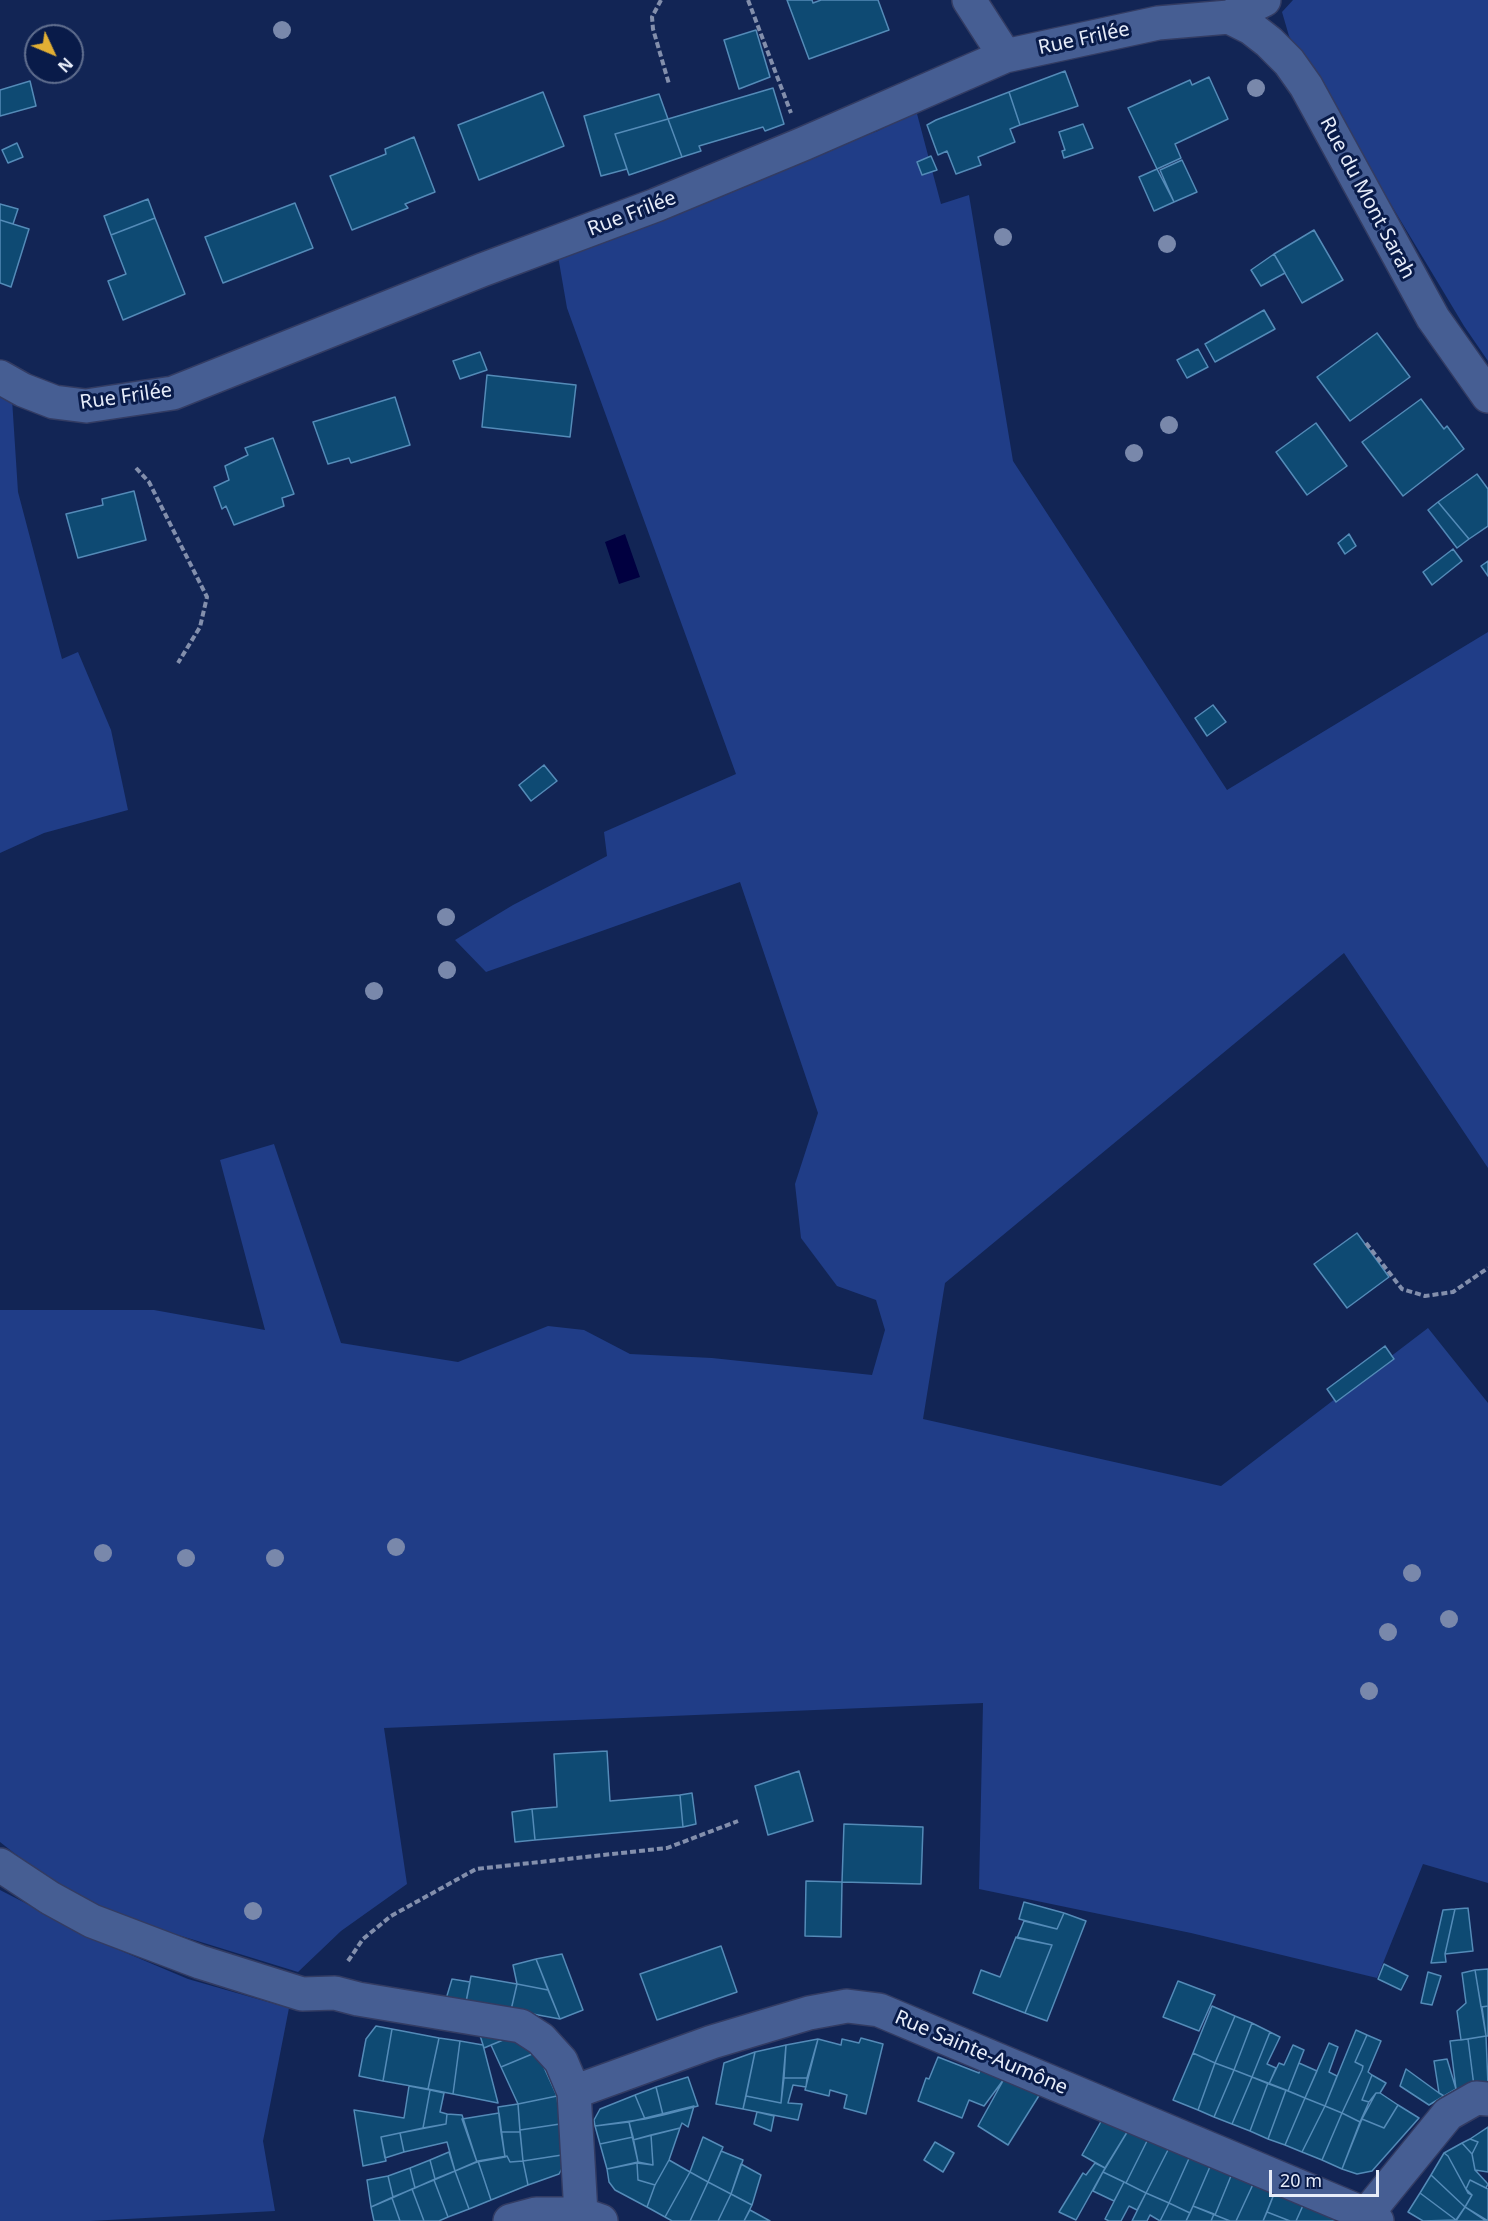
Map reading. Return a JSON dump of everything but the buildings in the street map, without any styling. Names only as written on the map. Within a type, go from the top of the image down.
[{"type":"street","points":[[969,0],[1005,56]]},
{"type":"street","name":"Rue Frilée","points":[[0,377],[54,402],[86,406],[173,393],[482,270],[657,205],[1005,56],[1158,23],[1228,17],[1264,0]]},
{"type":"street","name":"Rue du Mont Sarah","points":[[1228,17],[1251,28],[1269,42],[1289,62],[1306,86],[1433,318],[1488,396]]},
{"type":"street","points":[[0,1865],[50,1898],[92,1921],[200,1962],[302,1994],[335,1993],[358,1999],[521,2026],[541,2039],[561,2061],[574,2092],[591,2218],[536,2214],[510,2221]]},
{"type":"street","name":"Rue Sainte-Aumône","points":[[574,2092],[711,2042],[809,2013],[847,2006],[879,2010],[1368,2219]]},
{"type":"street","points":[[1368,2219],[1448,2114],[1476,2098],[1488,2099]]},
{"type":"path","points":[[661,0],[652,17],[653,29],[669,84]]},
{"type":"path","points":[[748,0],[803,144]]},
{"type":"path","points":[[136,468],[149,482],[207,597],[200,627],[178,663]]},
{"type":"path","points":[[1366,1243],[1402,1289],[1425,1296],[1453,1292],[1488,1268]]},
{"type":"path","points":[[335,1993],[345,1967],[363,1939],[391,1916],[476,1869],[667,1848],[738,1821]]},
{"type":"shaded area","points":[[1293,0],[1488,0],[1488,361],[1464,326],[1327,94],[1289,36],[1282,12]]},
{"type":"shaded area","points":[[916,110],[941,204],[969,195],[1013,461],[1227,790],[1488,632],[1488,1168],[1344,953],[945,1283],[923,1419],[1221,1486],[1428,1328],[1488,1403],[1488,1883],[1423,1864],[1377,1978],[1191,1933],[979,1889],[983,1703],[384,1728],[407,1884],[341,1931],[298,1972],[110,1914],[42,1875],[0,1842],[0,1310],[154,1310],[265,1330],[220,1160],[274,1144],[341,1343],[458,1362],[548,1326],[584,1330],[630,1354],[712,1358],[872,1375],[885,1330],[876,1300],[837,1286],[801,1238],[795,1184],[818,1113],[740,882],[486,972],[455,940],[513,905],[607,856],[604,832],[736,774],[567,308],[558,256],[796,158],[878,131]]},
{"type":"shaded area","points":[[0,389],[12,399],[18,492],[62,659],[78,652],[111,730],[128,810],[44,833],[0,853]]},
{"type":"shaded area","points":[[625,534],[640,577],[619,584],[605,542]]},
{"type":"shaded area","points":[[0,1890],[105,1944],[188,1979],[289,2008],[263,2141],[275,2211],[90,2221],[0,2221]]}]
